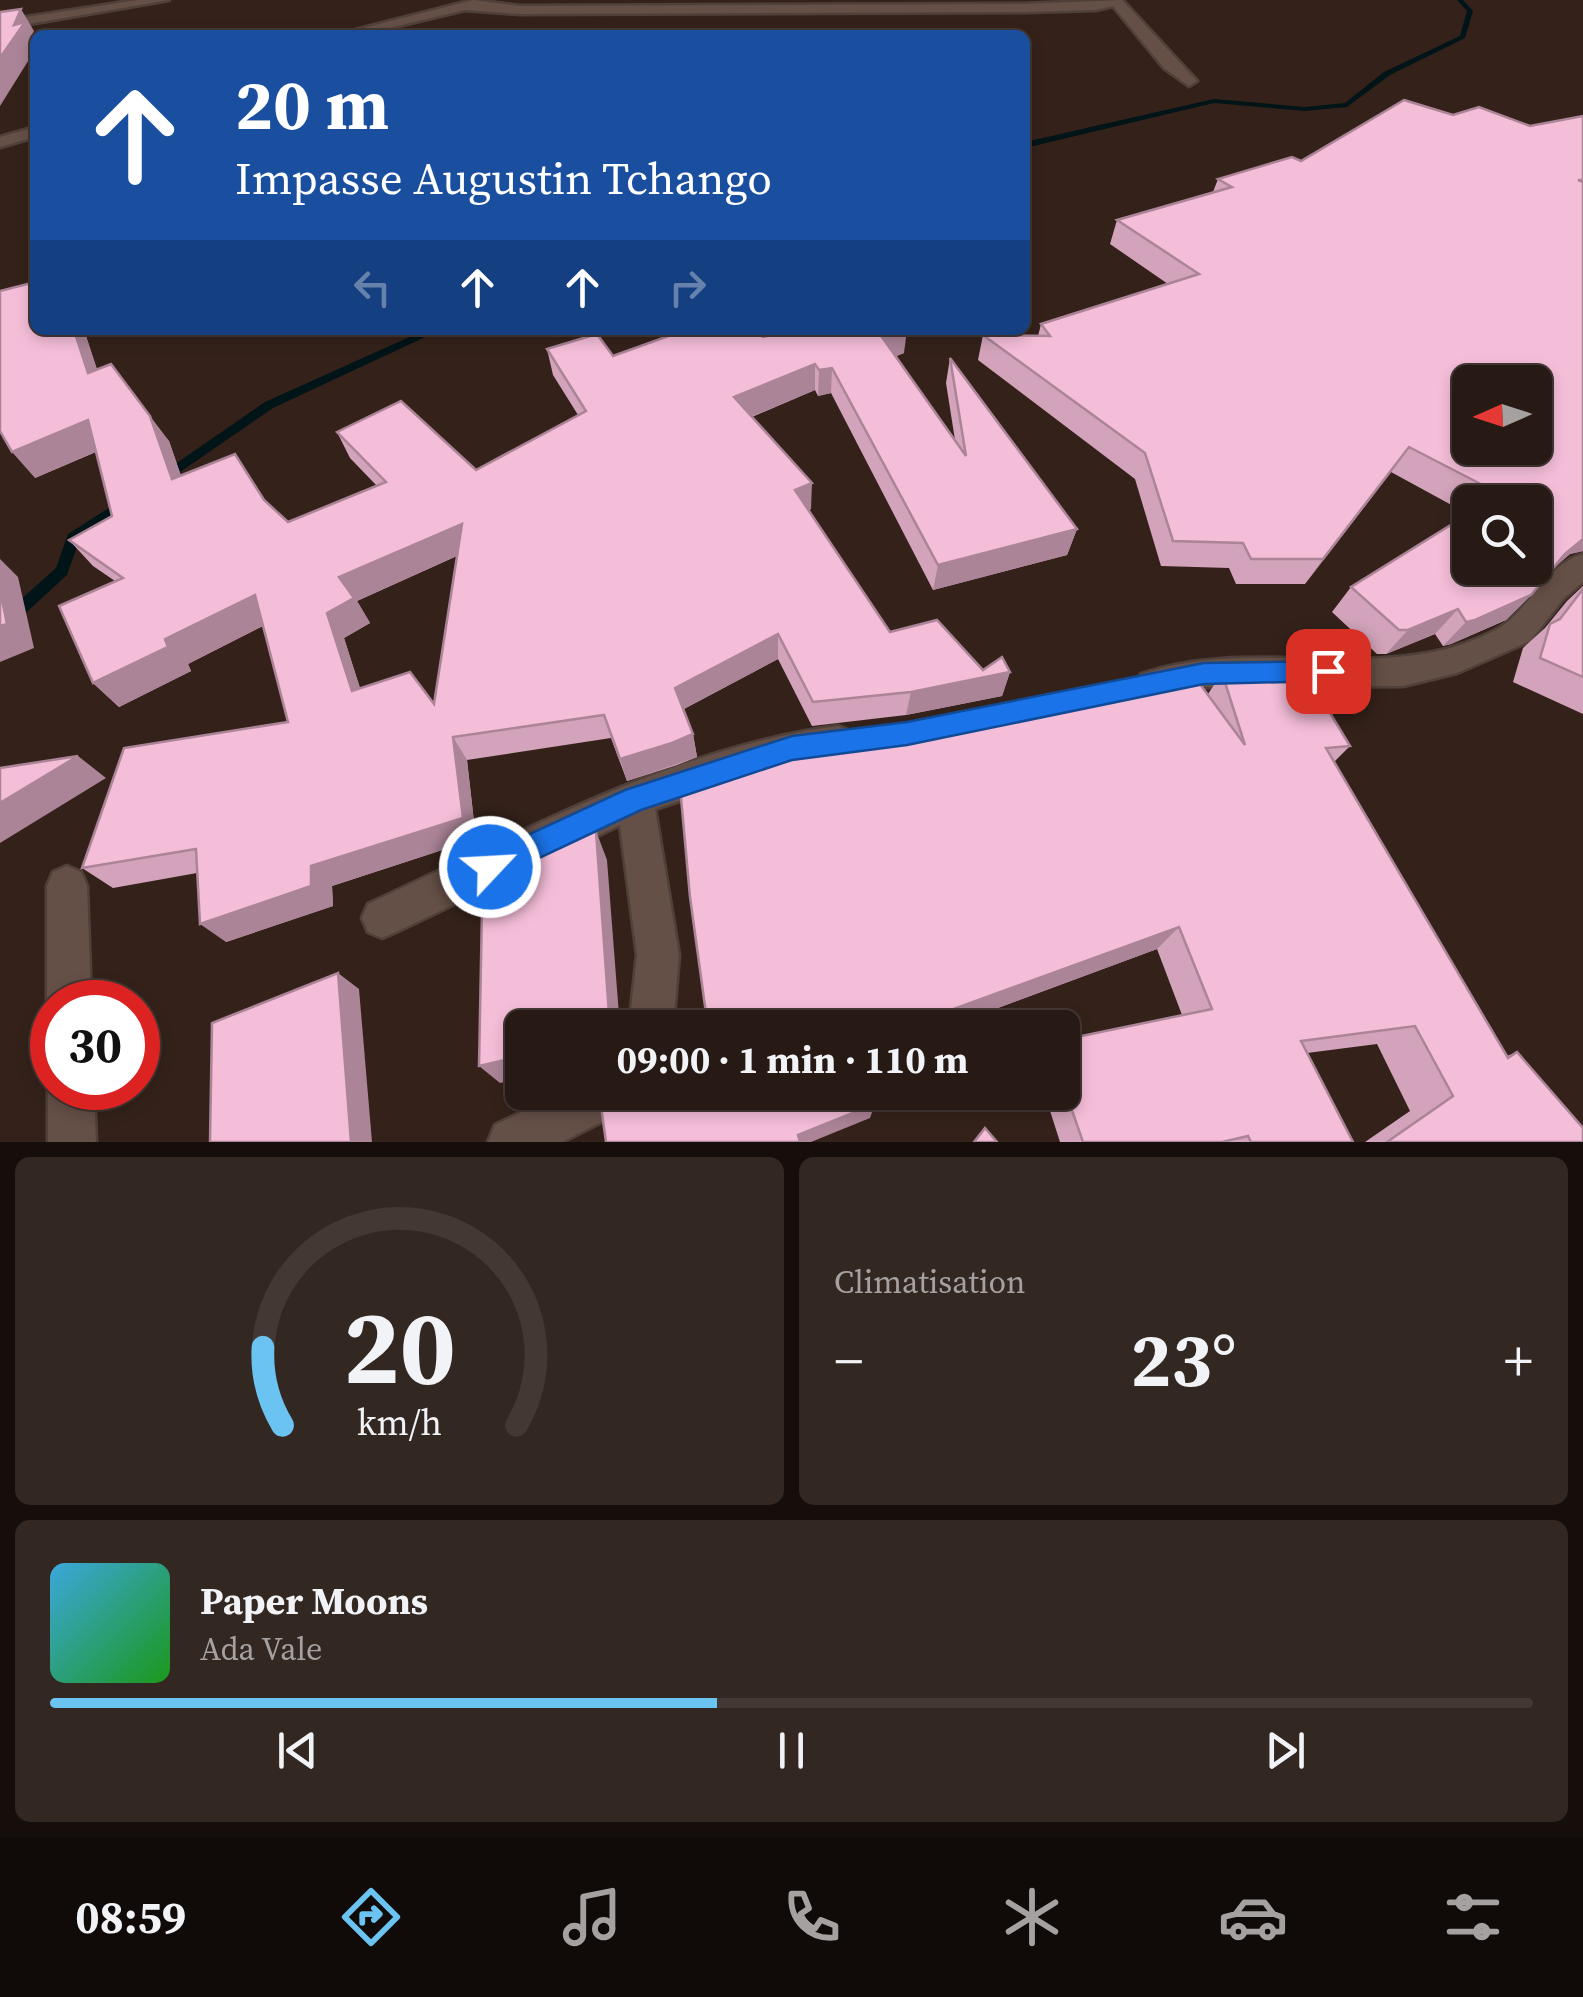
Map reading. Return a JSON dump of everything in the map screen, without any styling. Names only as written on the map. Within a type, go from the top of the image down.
[{"type":"street","points":[[0,25],[163,0]]},
{"type":"street","points":[[364,30],[488,0]]},
{"type":"street","points":[[465,6],[520,10],[1040,8],[1096,6],[1115,0],[1143,28],[1174,70],[1189,81]]},
{"type":"street","points":[[0,142],[30,133]]},
{"type":"street","points":[[1125,690],[1204,674],[1403,672],[1457,660],[1519,632],[1553,590],[1583,565]]},
{"type":"street","points":[[382,918],[635,799],[792,748],[869,738]]},
{"type":"street","points":[[635,799],[658,955],[653,1010]]},
{"type":"street","points":[[66,886],[68,980]]},
{"type":"street","points":[[71,1110],[72,1142]]},
{"type":"street","points":[[512,1142],[577,1110]]},
{"type":"building","points":[[21,9],[14,25],[25,22],[0,58],[0,12]]},
{"type":"building","points":[[1404,100],[1453,115],[1479,107],[1530,126],[1583,116],[1583,180],[1578,180],[1583,182],[1583,539],[1552,570],[1552,485],[1483,485],[1409,447],[1323,559],[1251,559],[1243,543],[1173,541],[1145,453],[983,335],[1050,336],[1041,324],[1199,274],[1117,220],[1232,187],[1218,179],[1292,157],[1301,161]]},
{"type":"building","points":[[30,283],[30,335],[76,335],[88,373],[111,364],[150,416],[172,479],[235,454],[264,500],[288,522],[386,482],[337,432],[401,401],[476,470],[586,411],[547,349],[594,335],[613,356],[671,335],[887,335],[882,337],[966,456],[950,358],[1077,529],[938,565],[832,368],[819,370],[815,364],[734,397],[812,483],[795,490],[890,632],[937,620],[983,670],[1002,657],[1010,672],[911,692],[813,702],[778,634],[675,688],[693,734],[672,743],[620,759],[604,715],[453,737],[463,818],[311,866],[311,886],[200,924],[196,849],[82,868],[124,748],[288,722],[255,595],[165,639],[168,647],[93,683],[59,606],[123,578],[69,540],[112,516],[88,420],[12,452],[0,431],[0,291]],"holes":[[[462,524],[434,704],[410,672],[352,691],[327,613],[354,598],[339,577]]]},
{"type":"building","points":[[1452,524],[1452,585],[1539,585],[1531,595],[1475,620],[1466,622],[1458,609],[1408,630],[1399,630],[1351,587]]},
{"type":"building","points":[[1583,589],[1583,677],[1540,658],[1550,624],[1560,619]]},
{"type":"building","points":[[0,590],[7,624],[0,626]]},
{"type":"building","points":[[1301,665],[1350,746],[1326,748],[1508,1058],[1517,1052],[1583,1128],[1583,1142],[1387,1142],[1453,1096],[1415,1026],[1301,1041],[1353,1142],[1251,1142],[1248,1136],[1222,1142],[1083,1142],[1072,1110],[1080,1110],[1080,1036],[1212,1009],[1179,927],[951,1010],[706,1010],[679,775],[803,754],[801,738],[914,723],[1103,685],[1194,676],[1245,745],[1222,673]]},
{"type":"building","points":[[78,756],[0,803],[0,768]]},
{"type":"building","points":[[596,831],[609,1010],[505,1010],[505,1060],[479,1066],[483,858],[498,851]]},
{"type":"building","points":[[338,973],[351,1142],[210,1142],[212,1023]]},
{"type":"building","points":[[602,1110],[860,1110],[798,1135],[800,1142],[606,1142]]},
{"type":"building","points":[[985,1128],[997,1142],[974,1142]]},
{"type":"waterway","points":[[1030,144],[1214,101],[1305,109],[1347,105],[1387,74],[1463,37],[1470,11],[1460,0]]},
{"type":"waterway","points":[[162,478],[269,405],[423,335]]},
{"type":"waterway","points":[[0,627],[62,571],[73,538],[126,502]]},
{"type":"route","points":[[490,867],[635,799],[792,748],[907,734],[1204,674],[1328,671]]}]
